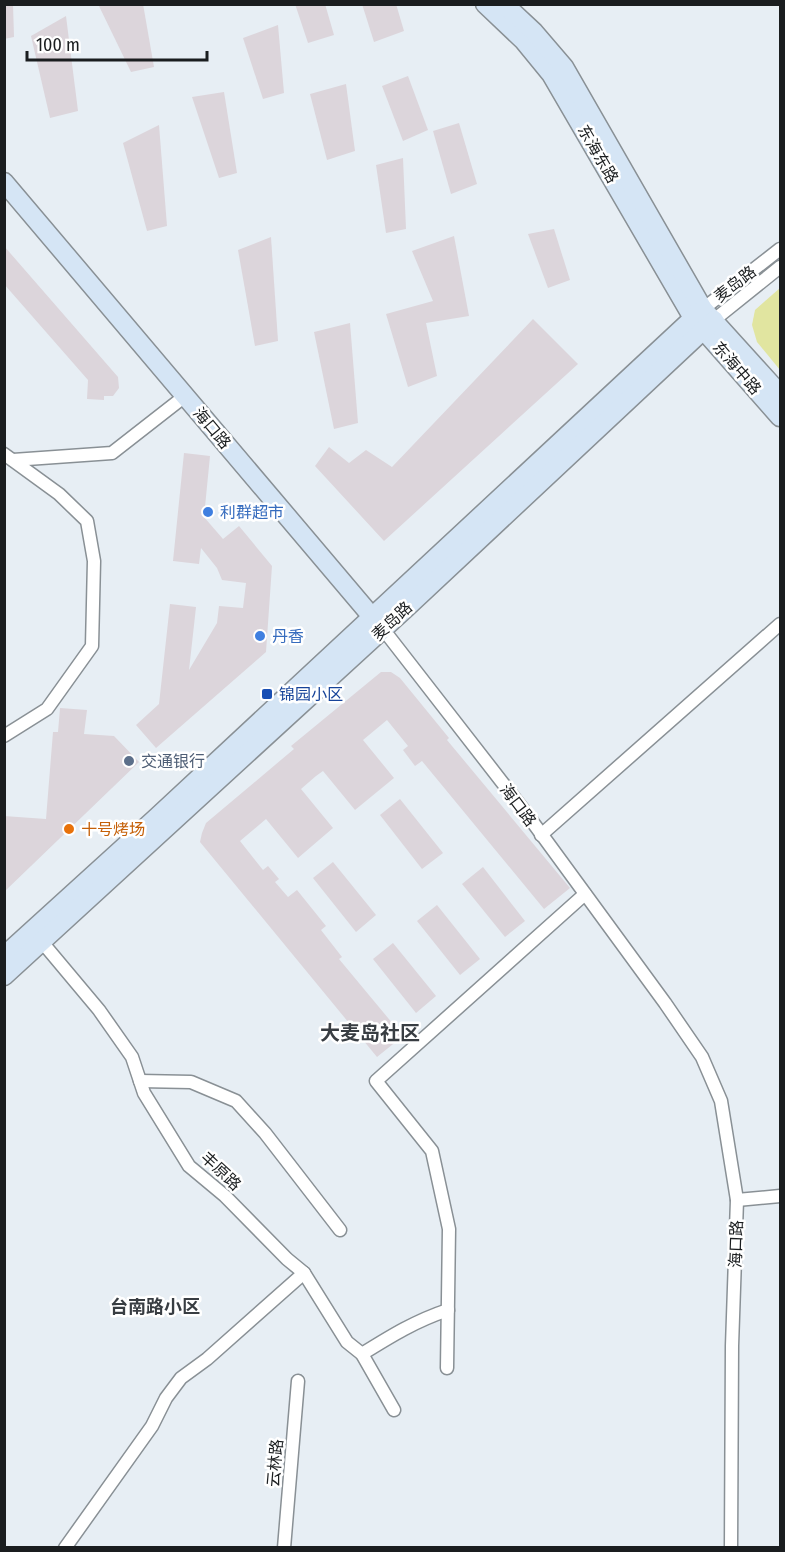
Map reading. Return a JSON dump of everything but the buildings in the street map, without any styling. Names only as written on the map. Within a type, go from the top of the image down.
[{"type":"main road","name":"东海东路","points":[[485,4],[524,41],[552,74],[703,319]]},
{"type":"main road","name":"东海东路","points":[[504,4],[534,32],[564,67],[703,319]]},
{"type":"main road","name":"海口路","points":[[4,182],[377,623]]},
{"type":"main road","name":"东海中路","points":[[703,319],[780,394]]},
{"type":"main road","name":"东海中路","points":[[703,319],[780,417]]},
{"type":"main road","name":"麦岛路","points":[[4,976],[703,319]]},
{"type":"main road","name":"麦岛路","points":[[4,956],[377,623]]},
{"type":"street","name":"麦岛路","points":[[703,319],[780,249]]},
{"type":"street","name":"麦岛路","points":[[703,319],[780,267]]},
{"type":"street","points":[[9,457],[112,453],[185,396]]},
{"type":"street","points":[[4,736],[46,709],[92,646],[94,561],[87,521],[59,494],[9,457]]},
{"type":"street","name":"海口路","points":[[377,623],[541,835],[665,1003],[702,1057],[722,1101],[737,1200],[732,1346],[731,1548]]},
{"type":"street","points":[[541,835],[780,624]]},
{"type":"street","points":[[447,1368],[449,1229],[432,1151],[376,1082],[585,894]]},
{"type":"street","name":"丰原路","points":[[42,942],[99,1010],[132,1057],[144,1093],[189,1166],[225,1196],[287,1259],[304,1273],[347,1342],[362,1354],[394,1410]]},
{"type":"street","points":[[140,1081],[191,1082],[236,1101],[265,1134],[340,1230]]},
{"type":"street","points":[[737,1200],[780,1196]]},
{"type":"street","points":[[65,1548],[152,1426],[166,1398],[181,1378],[207,1359],[304,1273]]},
{"type":"street","points":[[362,1354],[405,1327],[448,1310]]},
{"type":"street","name":"云林路","points":[[284,1548],[298,1381]]},
{"type":"green space","points":[[780,288],[780,370],[757,342],[752,325],[755,310]]},
{"type":"place","name":"利群超市","points":[[208,512]]},
{"type":"place","name":"丹香","points":[[260,636]]},
{"type":"place","name":"锦园小区","points":[[267,694]]},
{"type":"place","name":"交通银行","points":[[129,761]]},
{"type":"place","name":"十号烤场","points":[[69,829]]},
{"type":"district","name":"大麦岛社区","points":[[370,1033]]},
{"type":"district","name":"台南路小区","points":[[155,1307]]}]
